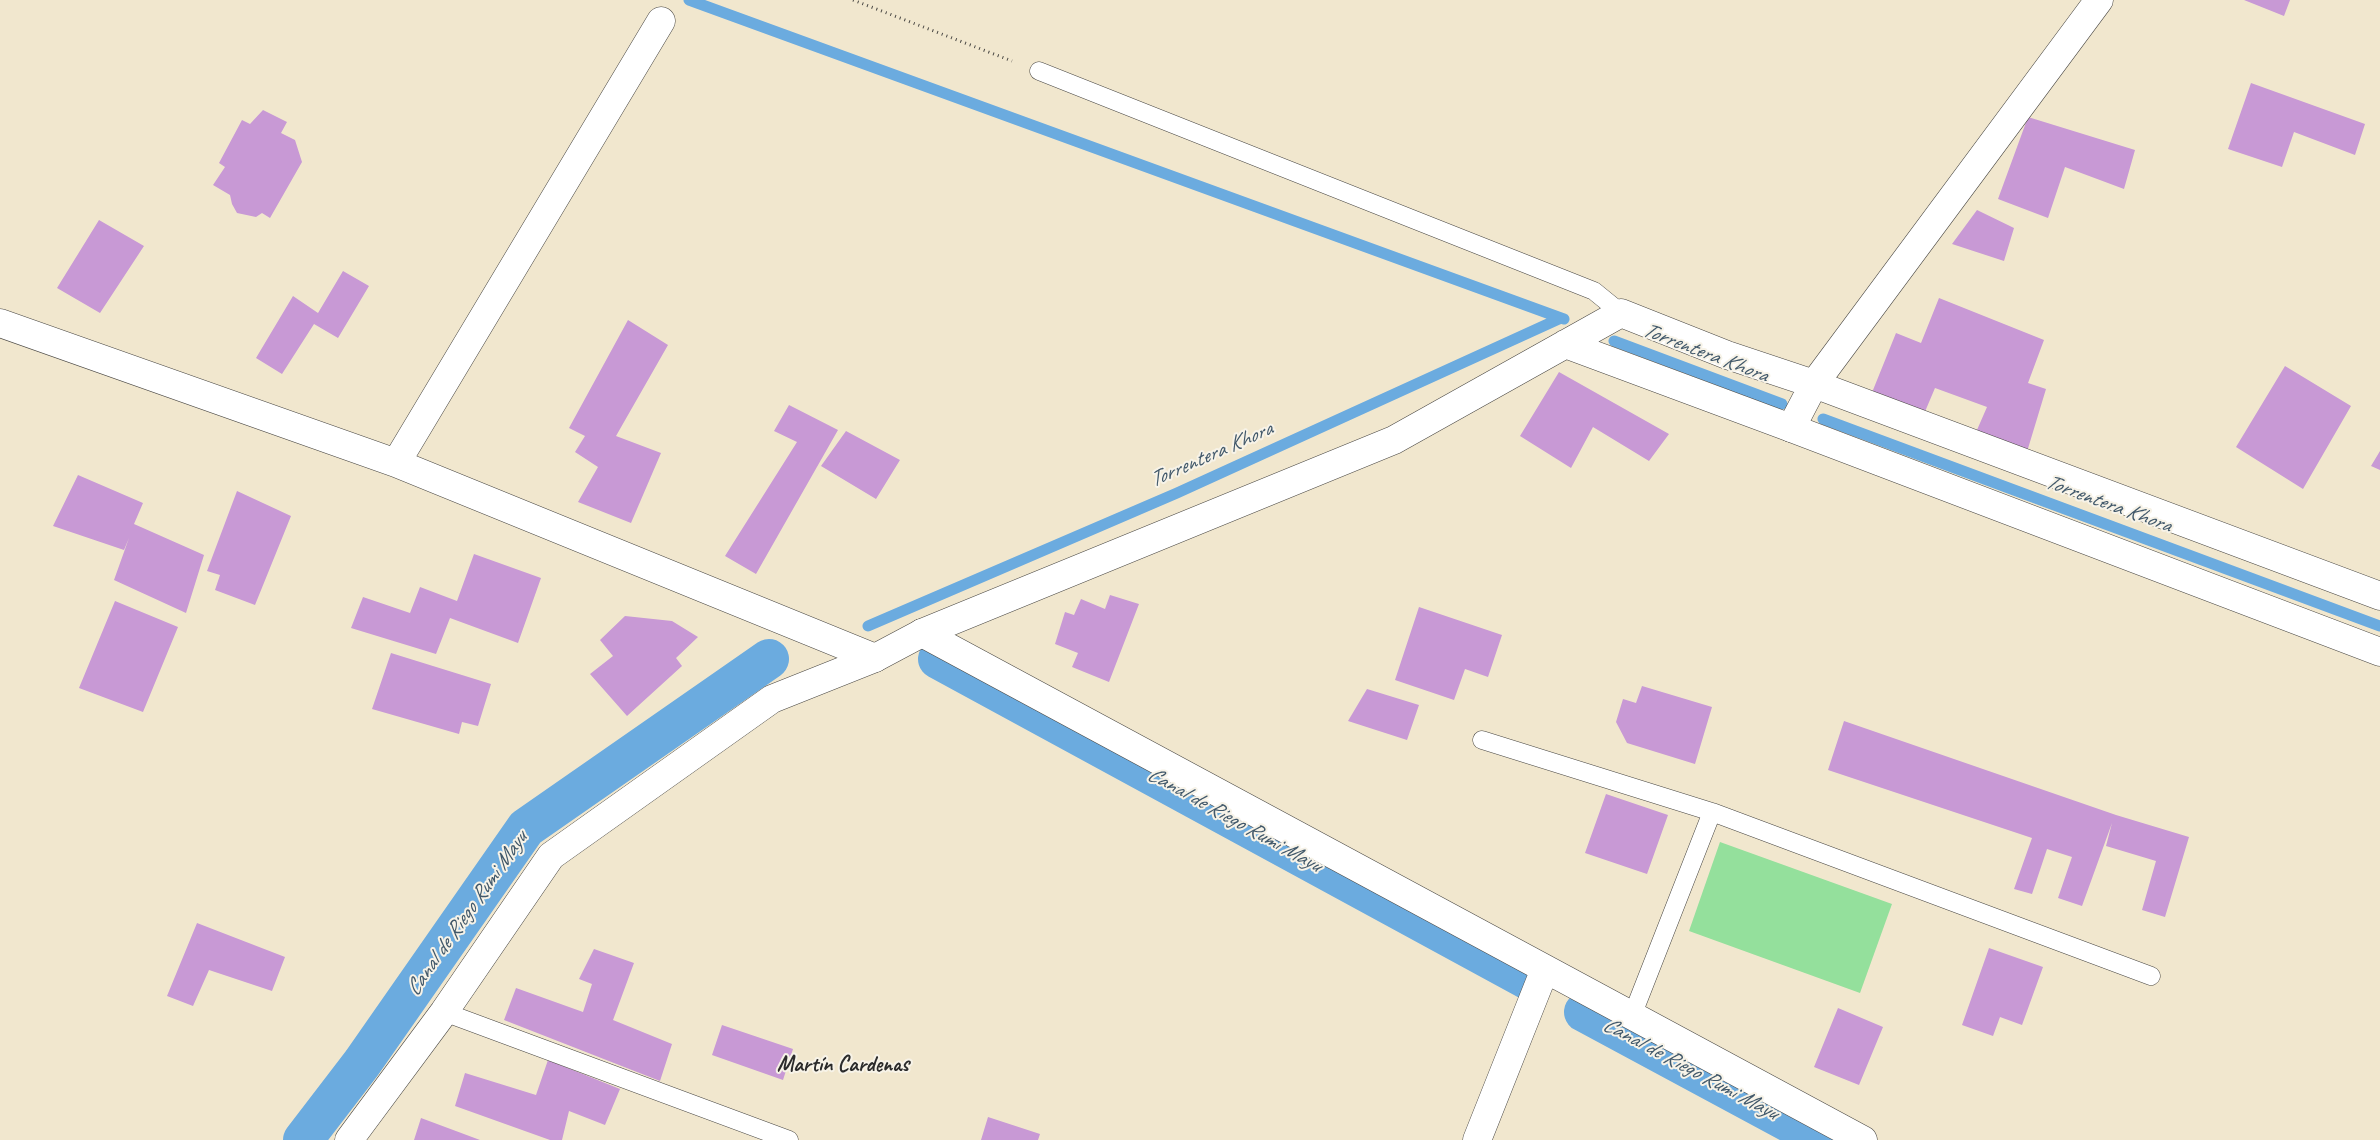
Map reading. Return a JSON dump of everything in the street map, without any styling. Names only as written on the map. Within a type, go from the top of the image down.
[{"type":"street","points":[[1790,428],[1814,384],[2098,0]]},
{"type":"street","points":[[396,462],[661,21]]},
{"type":"street","points":[[349,1140],[444,1012],[551,856],[772,699],[876,658],[922,633],[1394,440],[1621,313],[1727,355],[1814,384],[2380,596]]},
{"type":"street","points":[[0,323],[396,462],[876,658]]},
{"type":"street","points":[[1566,344],[2380,652]]},
{"type":"street","points":[[922,633],[1863,1140]]},
{"type":"street","points":[[1477,1140],[1546,969]]},
{"type":"lane","points":[[1039,71],[1594,291],[1621,313]]},
{"type":"lane","points":[[1482,740],[1712,812],[2151,976]]},
{"type":"lane","points":[[1632,1016],[1712,812]]},
{"type":"lane","points":[[444,1012],[788,1140]]},
{"type":"path","points":[[853,0],[1039,71]]},
{"type":"green space","points":[[1720,842],[1892,904],[1860,993],[1689,931]]},
{"type":"building","points":[[2244,0],[2290,0],[2284,16]]},
{"type":"building","points":[[2251,83],[2365,124],[2355,155],[2294,132],[2282,167],[2228,149]]},
{"type":"building","points":[[263,110],[287,122],[281,133],[295,140],[302,162],[270,218],[262,213],[256,217],[237,213],[230,195],[213,185],[225,167],[219,163],[242,120],[250,124]]},
{"type":"building","points":[[2028,117],[2135,150],[2124,189],[2065,167],[2048,218],[1998,199]]},
{"type":"building","points":[[1977,210],[2014,228],[2004,261],[1952,244]]},
{"type":"building","points":[[99,220],[144,246],[100,313],[57,288]]},
{"type":"building","points":[[343,271],[369,286],[338,338],[314,324],[282,374],[256,358],[293,296],[318,313]]},
{"type":"building","points":[[1939,298],[2044,340],[2028,383],[2046,389],[2023,465],[1970,446],[1987,407],[1935,388],[1924,414],[1871,395],[1896,333],[1921,343]]},
{"type":"building","points":[[628,320],[668,345],[616,436],[661,453],[631,523],[578,502],[598,467],[575,452],[585,436],[569,428]]},
{"type":"building","points":[[2285,366],[2351,406],[2303,489],[2236,447]]},
{"type":"building","points":[[1559,372],[1669,434],[1649,461],[1593,427],[1571,468],[1520,436]]},
{"type":"building","points":[[789,405],[838,430],[756,574],[725,556],[797,442],[774,431]]},
{"type":"building","points":[[846,431],[900,460],[876,499],[821,466]]},
{"type":"building","points":[[2380,451],[2380,470],[2371,466]]},
{"type":"building","points":[[78,475],[143,503],[134,524],[204,555],[186,613],[114,580],[129,538],[124,550],[53,526]]},
{"type":"building","points":[[237,491],[291,516],[255,605],[215,590],[220,575],[207,571]]},
{"type":"building","points":[[474,554],[541,578],[518,643],[450,618],[436,654],[351,628],[363,597],[410,613],[420,587],[457,601]]},
{"type":"building","points":[[1110,595],[1139,604],[1109,682],[1072,667],[1078,653],[1055,644],[1065,612],[1074,615],[1081,599],[1105,609]]},
{"type":"building","points":[[115,601],[178,627],[143,712],[79,688]]},
{"type":"building","points":[[1419,607],[1502,635],[1488,677],[1465,669],[1454,700],[1395,680]]},
{"type":"building","points":[[625,616],[672,621],[698,637],[676,658],[682,666],[627,716],[590,674],[613,656],[600,640]]},
{"type":"building","points":[[391,653],[491,684],[478,726],[462,722],[459,734],[372,709]]},
{"type":"building","points":[[1642,686],[1712,707],[1695,764],[1627,743],[1616,722],[1623,699],[1636,703]]},
{"type":"building","points":[[1367,689],[1419,705],[1407,740],[1348,721]]},
{"type":"building","points":[[1844,721],[2116,815],[2189,837],[2165,917],[2142,910],[2156,861],[2106,846],[2112,823],[2082,906],[2058,898],[2072,857],[2047,849],[2032,894],[2014,889],[2032,838],[1828,770]]},
{"type":"building","points":[[1606,794],[1668,815],[1647,874],[1585,853]]},
{"type":"building","points":[[197,923],[285,957],[272,991],[209,970],[193,1006],[167,996]]},
{"type":"building","points":[[1989,948],[2043,967],[2022,1025],[2000,1017],[1993,1036],[1962,1025]]},
{"type":"building","points":[[594,949],[634,963],[613,1020],[672,1044],[660,1081],[504,1020],[516,988],[583,1012],[592,984],[579,979]]},
{"type":"building","points":[[1838,1008],[1883,1027],[1859,1085],[1814,1067]]},
{"type":"building","points":[[722,1025],[793,1049],[783,1080],[712,1055]]},
{"type":"building","points":[[548,1060],[620,1089],[605,1125],[569,1111],[562,1140],[550,1140],[455,1106],[465,1073],[536,1095]]},
{"type":"building","points":[[988,1117],[1040,1134],[1038,1140],[981,1140]]},
{"type":"building","points":[[421,1118],[480,1140],[414,1140]]},
{"type":"waterway","points":[[689,0],[1561,318]]},
{"type":"waterway","name":"Torrentera Khora","points":[[868,626],[1177,493],[1561,318],[1564,319]]},
{"type":"waterway","name":"Torrentera Khora","points":[[1614,341],[1782,404]]},
{"type":"waterway","name":"Torrentera Khora","points":[[1823,419],[2380,626]]},
{"type":"waterway","name":"Canal de Riego Rumi Mayu","points":[[303,1140],[362,1063],[526,828],[769,659]]},
{"type":"waterway","name":"Canal de Riego Rumi Mayu","points":[[938,659],[1530,981]]},
{"type":"waterway","name":"Canal de Riego Rumi Mayu","points":[[1584,1012],[1822,1140]]},
{"type":"district","name":"Martín Cardenas","points":[[843,1065]]}]
